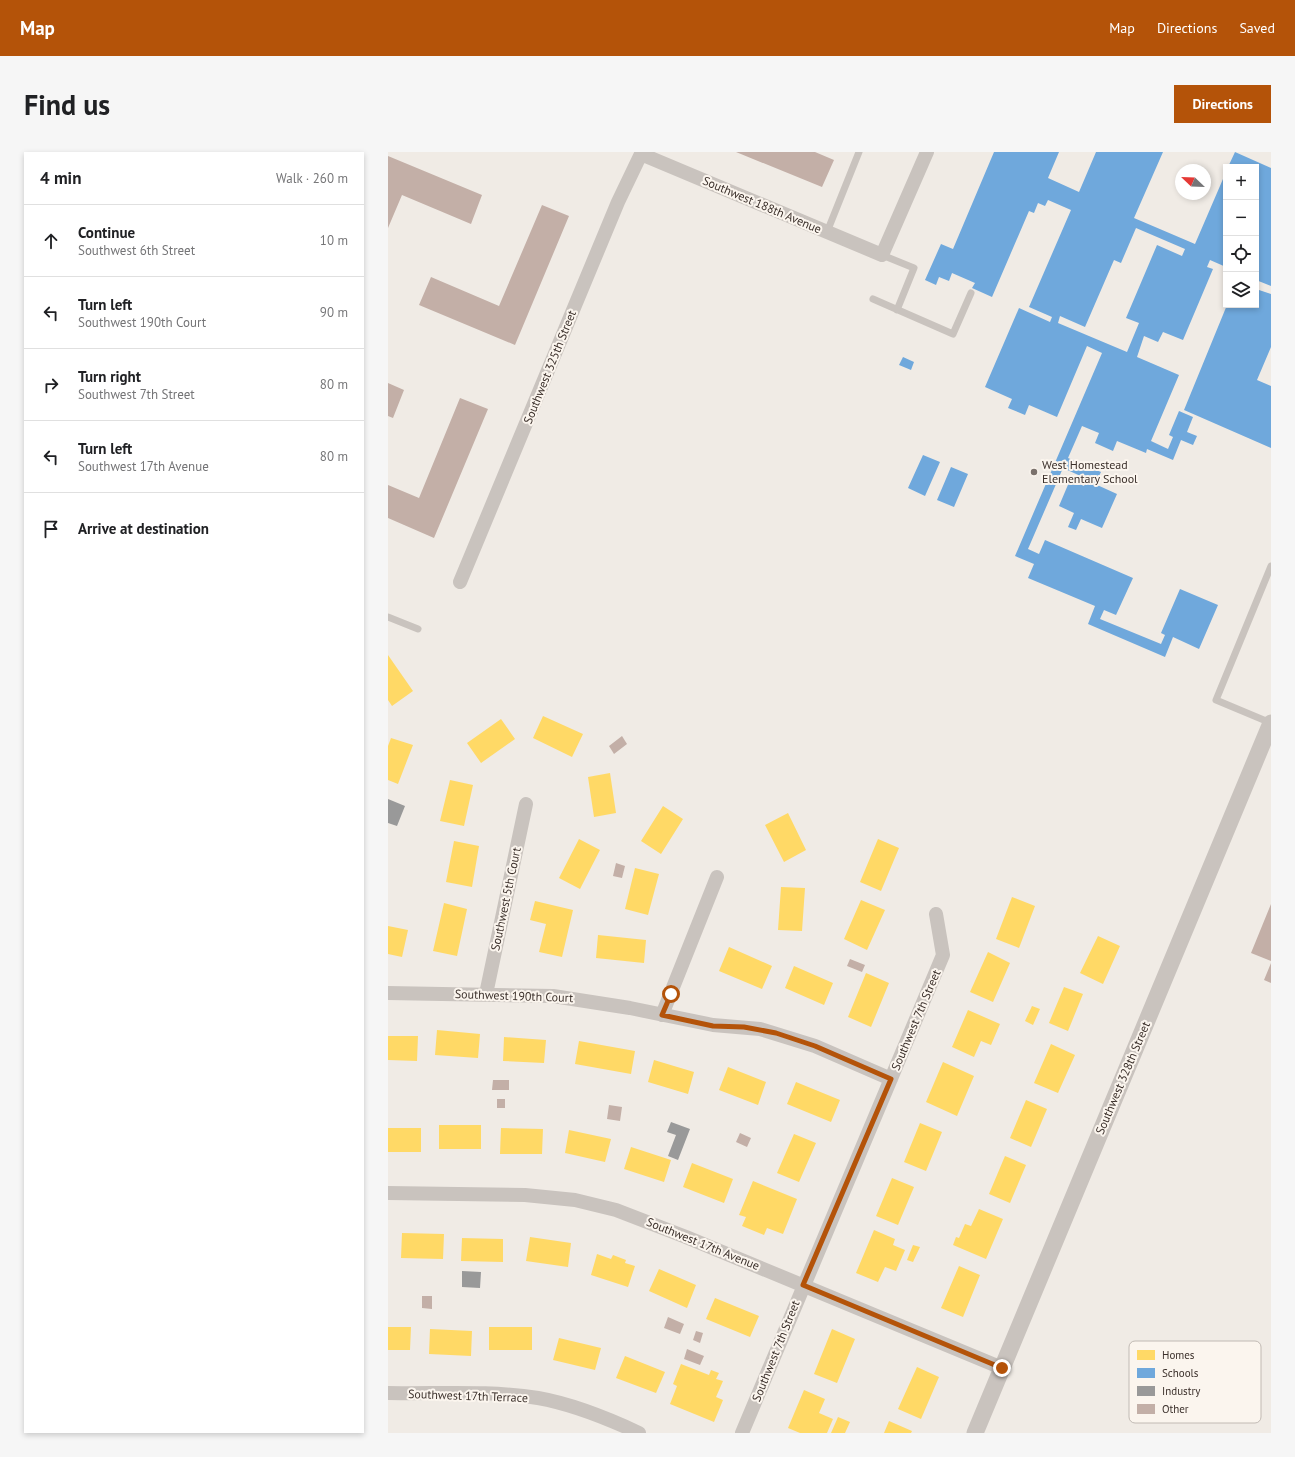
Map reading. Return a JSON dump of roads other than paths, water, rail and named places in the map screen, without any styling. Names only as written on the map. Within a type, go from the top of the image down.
[{"type":"street","points":[[882,255],[926,152]]},
{"type":"street","name":"Southwest 188th Avenue","points":[[642,153],[882,255]]},
{"type":"street","name":"Southwest 325th Street","points":[[460,582],[618,202],[642,153]]},
{"type":"street","name":"Southwest 328th Street","points":[[974,1433],[1271,723]]},
{"type":"street","name":"Southwest 5th Court","points":[[486,994],[526,804]]},
{"type":"street","points":[[662,1015],[717,877]]},
{"type":"street","name":"Southwest 7th Street","points":[[742,1433],[803,1285],[944,955],[936,914]]},
{"type":"street","name":"Southwest 190th Court","points":[[388,993],[532,994],[573,998],[713,1026],[749,1028],[776,1033],[822,1049],[891,1079]]},
{"type":"street","name":"Southwest 17th Avenue","points":[[388,1193],[525,1195],[555,1197],[595,1205],[660,1226],[1002,1368]]},
{"type":"street","name":"Southwest 17th Terrace","points":[[388,1393],[488,1394],[538,1398],[581,1410],[639,1433]]},
{"type":"lane","points":[[827,232],[859,152]]},
{"type":"lane","points":[[882,255],[914,268],[898,310]]},
{"type":"lane","points":[[873,300],[953,334],[971,293]]},
{"type":"lane","points":[[1271,566],[1216,700],[1271,723]]},
{"type":"lane","points":[[388,617],[418,629]]},
{"type":"place","name":"West Homestead Elementary School","points":[[1034,472]]}]
